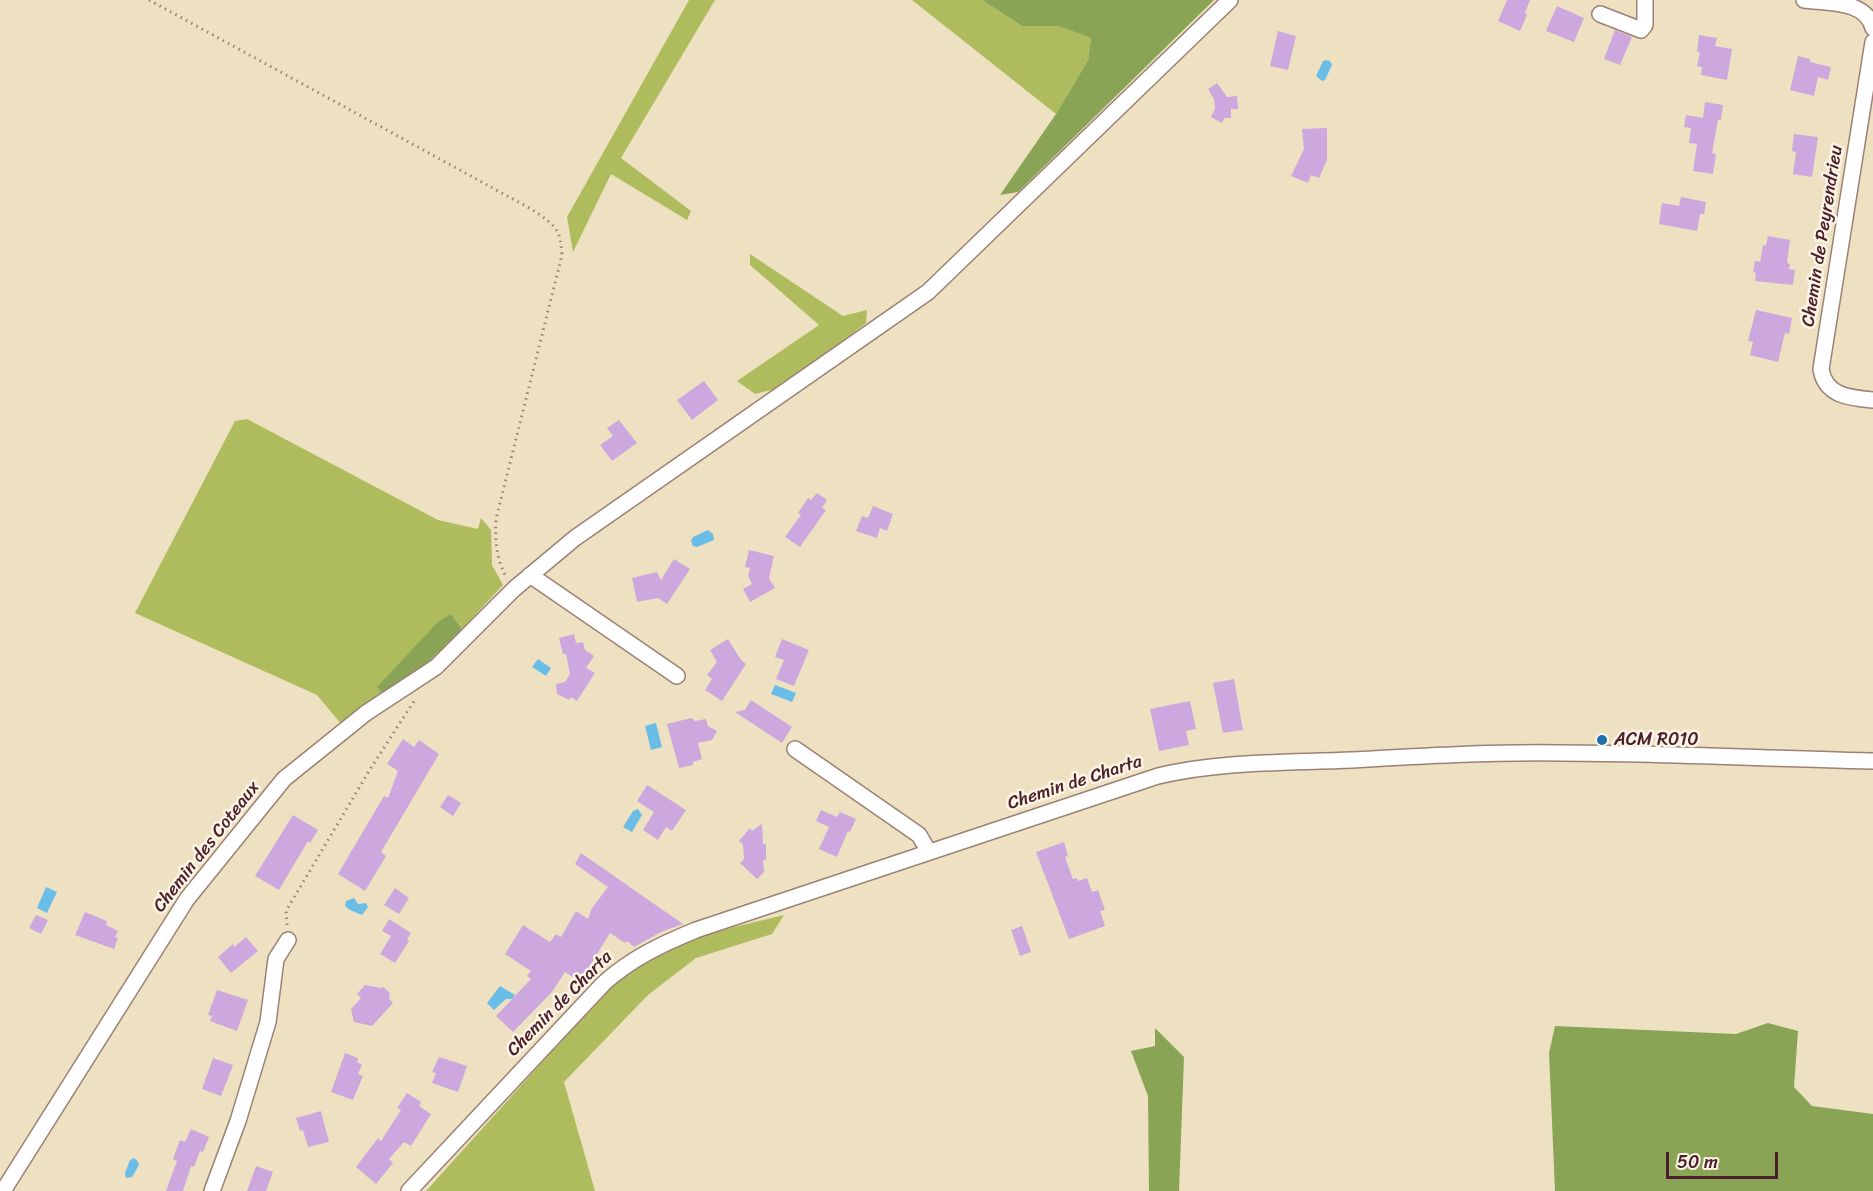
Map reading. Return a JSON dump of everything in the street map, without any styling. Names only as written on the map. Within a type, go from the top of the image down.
[{"type":"street","name":"Chemin des Coteaux","points":[[3,1191],[188,899],[284,780],[366,713],[436,667],[514,589],[575,538],[928,292],[1230,0]]},
{"type":"street","points":[[1600,14],[1641,30],[1645,25],[1645,0]]},
{"type":"street","points":[[1804,0],[1849,6],[1860,10],[1867,15],[1873,28]]},
{"type":"street","name":"Chemin de Peyrendrieu","points":[[1873,42],[1821,369],[1828,386],[1835,392],[1844,396],[1873,400]]},
{"type":"street","points":[[530,575],[677,676]]},
{"type":"street","points":[[795,749],[919,835],[929,852]]},
{"type":"street","name":"Chemin de Charta","points":[[409,1191],[604,983],[632,960],[666,942],[696,930],[1132,784],[1193,769],[1524,753],[1671,754],[1759,759],[1873,761]]},
{"type":"street","points":[[212,1191],[238,1121],[268,1022],[276,959],[288,940]]},
{"type":"path","points":[[149,0],[491,187],[547,220],[556,230],[561,241],[562,255],[496,519],[495,547],[498,561],[514,589]]},
{"type":"path","points":[[286,911],[369,771],[418,694]]},
{"type":"green space","points":[[689,0],[715,0],[621,158],[691,211],[687,220],[611,174],[573,252],[567,217]]},
{"type":"green space","points":[[912,0],[982,0],[1022,26],[1058,26],[1091,38],[1088,60],[1056,114]]},
{"type":"green space","points":[[982,0],[1214,0],[1018,192],[1000,195],[1056,114],[1088,60],[1091,38],[1058,26],[1022,26]]},
{"type":"green space","points":[[750,254],[843,316],[867,310],[866,323],[783,387],[755,394],[737,381],[819,325],[750,265]]},
{"type":"green space","points":[[247,419],[438,520],[478,529],[481,518],[491,530],[492,565],[503,585],[462,629],[451,614],[378,687],[382,693],[365,709],[342,725],[317,695],[135,613],[235,421]]},
{"type":"green space","points":[[451,614],[462,629],[419,671],[382,693],[377,687],[438,622]]},
{"type":"green space","points":[[784,915],[772,934],[696,958],[648,995],[564,1082],[595,1191],[426,1191],[618,978],[663,949],[709,933]]},
{"type":"green space","points":[[1768,1023],[1798,1031],[1794,1087],[1812,1106],[1873,1114],[1873,1191],[1555,1191],[1549,1053],[1555,1026],[1736,1034]]},
{"type":"green space","points":[[1155,1028],[1184,1057],[1179,1191],[1149,1191],[1148,1096],[1131,1051],[1155,1046]]},
{"type":"water","points":[[1326,60],[1332,65],[1325,80],[1322,81],[1316,76],[1323,61]]},
{"type":"water","points":[[708,530],[713,534],[714,540],[697,547],[693,546],[691,541],[693,537]]},
{"type":"water","points":[[538,659],[551,668],[546,676],[532,667]]},
{"type":"water","points":[[775,685],[796,693],[792,702],[771,694]]},
{"type":"water","points":[[656,723],[662,747],[651,750],[645,726]]},
{"type":"water","points":[[638,809],[642,815],[632,832],[623,827],[633,811]]},
{"type":"water","points":[[46,887],[57,892],[47,913],[37,908]]},
{"type":"water","points":[[354,898],[358,904],[366,903],[368,907],[362,915],[345,906],[346,901]]},
{"type":"water","points":[[500,986],[515,995],[512,999],[506,999],[494,1010],[487,1003]]},
{"type":"water","points":[[134,1158],[139,1165],[132,1177],[126,1178],[125,1173],[130,1160]]},
{"type":"building","points":[[1507,0],[1530,0],[1520,31],[1498,21]]},
{"type":"building","points":[[1557,6],[1584,18],[1574,42],[1546,31]]},
{"type":"building","points":[[1615,30],[1632,37],[1620,65],[1604,59]]},
{"type":"building","points":[[1278,31],[1296,36],[1288,70],[1270,66]]},
{"type":"building","points":[[1699,35],[1717,38],[1715,46],[1732,49],[1727,80],[1701,75],[1702,67],[1697,66],[1700,52],[1697,52]]},
{"type":"building","points":[[1798,56],[1810,59],[1810,62],[1831,67],[1828,80],[1818,77],[1814,96],[1790,90]]},
{"type":"building","points":[[1217,83],[1227,97],[1237,96],[1238,109],[1231,109],[1231,118],[1224,118],[1222,123],[1211,117],[1215,109],[1214,99],[1208,89]]},
{"type":"building","points":[[1705,102],[1723,105],[1712,153],[1716,154],[1713,174],[1693,171],[1697,144],[1689,143],[1691,128],[1684,127],[1686,115],[1703,118]]},
{"type":"building","points":[[1327,128],[1327,160],[1319,178],[1311,175],[1308,183],[1291,176],[1304,149],[1302,129]]},
{"type":"building","points":[[1794,134],[1818,137],[1812,177],[1793,174],[1796,152],[1792,151]]},
{"type":"building","points":[[1681,197],[1706,202],[1704,214],[1700,214],[1697,231],[1659,224],[1662,203],[1679,206]]},
{"type":"building","points":[[1768,236],[1790,240],[1787,263],[1790,264],[1789,269],[1795,270],[1793,285],[1755,281],[1756,273],[1753,272],[1755,261],[1760,262],[1763,245],[1766,246]]},
{"type":"building","points":[[1756,310],[1792,318],[1789,334],[1785,333],[1778,362],[1750,355],[1753,342],[1748,341]]},
{"type":"building","points":[[704,381],[718,400],[692,420],[677,400]]},
{"type":"building","points":[[619,420],[637,443],[612,461],[600,445],[613,436],[607,428]]},
{"type":"building","points":[[817,493],[827,500],[822,508],[826,510],[800,547],[785,537],[801,515],[798,513],[808,498],[811,500]]},
{"type":"building","points":[[873,506],[893,514],[887,531],[880,528],[877,538],[856,531],[862,516],[868,518]]},
{"type":"building","points":[[749,550],[774,556],[769,578],[775,588],[750,602],[743,589],[752,584],[748,576],[750,568],[745,567]]},
{"type":"building","points":[[674,559],[690,569],[667,604],[658,598],[637,602],[632,578],[657,572],[661,580]]},
{"type":"building","points":[[574,634],[576,643],[583,642],[585,650],[594,656],[586,668],[595,673],[577,701],[557,694],[556,684],[565,682],[570,674],[566,654],[563,654],[559,638]]},
{"type":"building","points":[[728,639],[746,664],[722,701],[705,690],[712,679],[707,675],[717,662],[710,650]]},
{"type":"building","points":[[782,639],[809,650],[794,686],[776,679],[784,660],[775,657]]},
{"type":"building","points":[[1234,679],[1243,730],[1223,733],[1213,683]]},
{"type":"building","points":[[751,700],[792,727],[782,743],[735,712],[745,710]]},
{"type":"building","points":[[1190,701],[1196,729],[1186,731],[1189,745],[1159,751],[1150,709]]},
{"type":"building","points":[[691,718],[695,721],[706,719],[708,726],[717,731],[712,740],[698,743],[702,759],[693,762],[693,765],[679,768],[667,724]]},
{"type":"building","points":[[403,739],[414,747],[419,740],[439,754],[381,852],[386,856],[365,891],[338,874],[384,796],[388,798],[398,771],[387,764]]},
{"type":"building","points":[[647,785],[686,810],[672,831],[666,827],[658,840],[643,830],[654,812],[637,801]]},
{"type":"building","points":[[448,795],[461,803],[453,816],[440,807]]},
{"type":"building","points":[[821,810],[837,817],[840,812],[856,819],[837,857],[819,849],[829,827],[816,821]]},
{"type":"building","points":[[293,815],[318,830],[310,843],[308,841],[279,890],[255,876]]},
{"type":"building","points":[[762,824],[766,860],[763,860],[764,872],[757,879],[740,863],[744,859],[743,844],[739,841],[750,828],[752,831]]},
{"type":"building","points":[[1064,842],[1068,856],[1065,857],[1073,879],[1077,878],[1078,881],[1087,878],[1092,892],[1098,890],[1105,910],[1100,911],[1105,926],[1069,939],[1036,852]]},
{"type":"building","points":[[581,853],[683,924],[661,932],[634,947],[610,933],[580,982],[565,972],[552,992],[513,1032],[496,1016],[531,979],[527,976],[531,971],[505,954],[523,925],[550,942],[556,934],[561,937],[576,911],[588,919],[592,908],[608,887],[575,864]]},
{"type":"building","points":[[395,888],[409,898],[399,914],[384,905]]},
{"type":"building","points":[[85,912],[107,921],[106,925],[118,931],[114,949],[75,935]]},
{"type":"building","points":[[36,915],[48,920],[41,934],[29,928]]},
{"type":"building","points":[[389,919],[411,933],[407,940],[409,941],[395,963],[380,954],[391,936],[382,931]]},
{"type":"building","points":[[1022,926],[1031,952],[1020,956],[1011,930]]},
{"type":"building","points":[[246,937],[258,951],[231,973],[218,957],[233,944],[234,947]]},
{"type":"building","points":[[365,985],[383,987],[390,993],[389,999],[393,1003],[372,1026],[354,1022],[351,1009],[361,998],[357,994]]},
{"type":"building","points":[[217,990],[248,1000],[237,1031],[210,1021],[212,1016],[208,1015]]},
{"type":"building","points":[[345,1053],[358,1058],[357,1062],[362,1065],[358,1074],[363,1076],[353,1100],[331,1092]]},
{"type":"building","points":[[439,1057],[467,1066],[458,1092],[432,1083],[436,1073],[432,1072]]},
{"type":"building","points":[[213,1058],[233,1065],[221,1096],[202,1089]]},
{"type":"building","points":[[407,1093],[421,1102],[419,1106],[431,1114],[411,1146],[404,1142],[389,1159],[393,1163],[376,1184],[356,1167],[378,1138],[381,1141],[401,1110],[397,1108]]},
{"type":"building","points":[[321,1111],[329,1142],[308,1147],[303,1130],[300,1131],[296,1118]]},
{"type":"building","points":[[191,1129],[209,1137],[203,1152],[200,1151],[194,1167],[191,1166],[183,1191],[166,1191],[177,1161],[173,1159],[180,1140],[185,1142]]},
{"type":"building","points":[[256,1166],[273,1172],[266,1191],[247,1191]]},
{"type":"place","name":"ACM R010","points":[[1602,740]]}]
